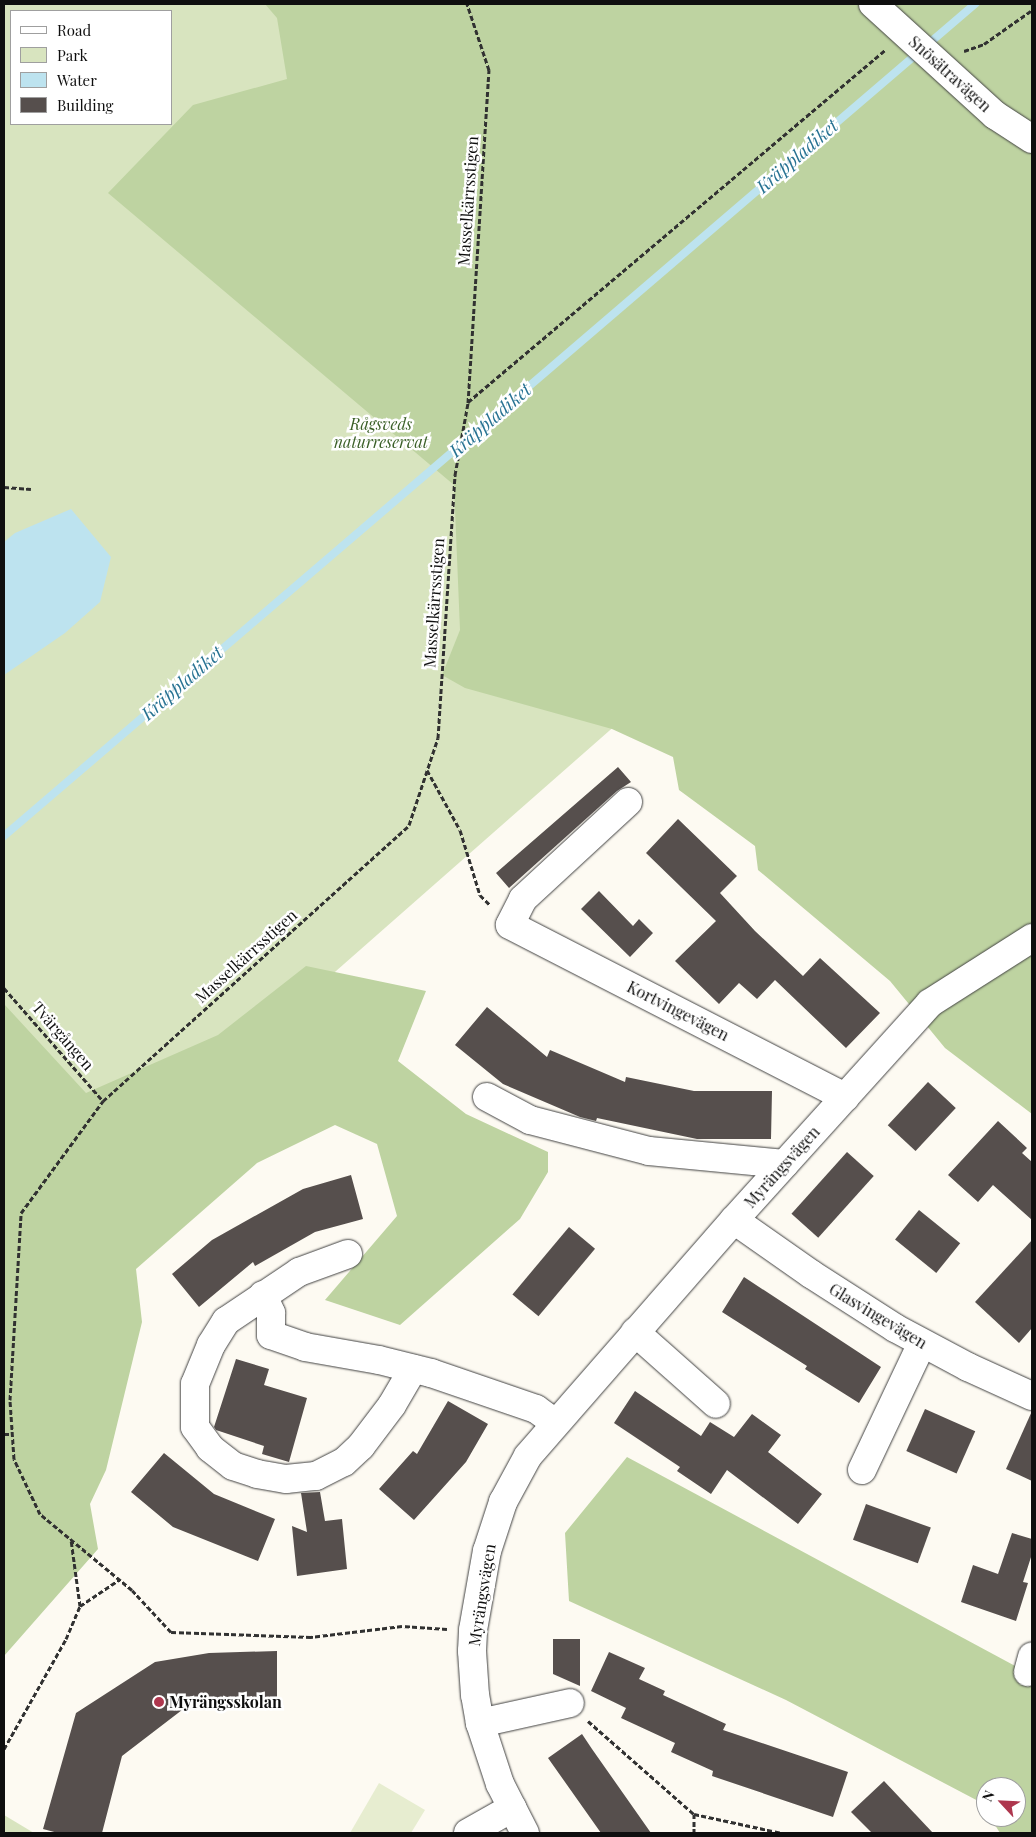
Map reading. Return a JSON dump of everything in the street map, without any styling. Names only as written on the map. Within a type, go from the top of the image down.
[{"type":"street","name":"Snösätravägen","points":[[873,4],[938,61],[995,115],[1032,139]]},
{"type":"street","points":[[510,925],[523,899],[628,802]]},
{"type":"street","name":"Kortvingevägen","points":[[510,925],[845,1097]]},
{"type":"street","name":"Myrängsvägen","points":[[526,1833],[500,1784],[480,1723],[475,1695],[473,1630],[487,1551],[503,1502],[528,1456],[734,1220],[930,1003],[1032,938]]},
{"type":"street","points":[[487,1097],[530,1120],[649,1151],[784,1164]]},
{"type":"street","name":"Glasvingevägen","points":[[734,1220],[811,1274],[894,1328],[1032,1396]]},
{"type":"street","points":[[348,1254],[299,1272],[262,1295],[226,1321],[212,1345],[195,1384],[195,1427],[210,1448],[233,1466],[257,1474],[286,1479],[316,1476],[344,1462],[392,1405],[413,1368]]},
{"type":"street","points":[[262,1295],[271,1313],[271,1335],[305,1347],[413,1368],[536,1409],[555,1423]]},
{"type":"street","points":[[635,1332],[716,1404]]},
{"type":"street","points":[[862,1470],[922,1343]]},
{"type":"street","points":[[480,1723],[570,1703]]},
{"type":"street","points":[[468,1833],[512,1808]]},
{"type":"path","name":"Masselkärrsstigen","points":[[468,4],[489,70],[468,403],[455,475],[438,738],[409,825],[103,1101],[21,1213],[10,1400],[14,1459],[40,1514],[120,1579],[171,1632],[312,1637],[402,1626],[473,1630]]},
{"type":"path","points":[[938,61],[984,44],[1032,10]]},
{"type":"path","points":[[468,403],[905,33]]},
{"type":"path","points":[[4,487],[31,489]]},
{"type":"path","points":[[427,770],[460,830],[480,895],[510,925]]},
{"type":"path","name":"Tvärgången","points":[[4,988],[103,1101]]},
{"type":"path","points":[[4,1434],[12,1434]]},
{"type":"path","points":[[4,1749],[66,1639],[80,1606],[70,1538]]},
{"type":"path","points":[[80,1606],[120,1579]]},
{"type":"path","points":[[570,1703],[694,1814],[782,1833]]},
{"type":"path","points":[[694,1814],[694,1833]]},
{"type":"path","points":[[214,1833],[229,1833]]},
{"type":"green space","name":"Rågsveds naturreservat","points":[[4,4],[1032,4],[1032,359],[4,1263]]},
{"type":"green space","points":[[265,4],[1032,4],[1032,1114],[945,1048],[890,981],[758,870],[755,846],[679,790],[673,757],[612,729],[465,688],[442,675],[460,630],[454,485],[108,193],[193,105],[287,79],[277,18]]},
{"type":"green space","points":[[306,966],[426,991],[398,1061],[466,1114],[548,1152],[548,1172],[520,1219],[400,1325],[325,1300],[397,1216],[377,1144],[335,1125],[257,1163],[136,1269],[142,1322],[106,1470],[90,1504],[98,1549],[4,1656],[4,1004],[86,1093],[218,1035]]},
{"type":"green space","points":[[627,1457],[1032,1675],[1032,1833],[1000,1833],[996,1827],[1026,1827],[1026,1777],[976,1777],[976,1800],[786,1700],[569,1601],[565,1533]]},
{"type":"green space","points":[[379,1783],[425,1810],[411,1833],[350,1833]]},
{"type":"green space","points":[[4,1815],[34,1833],[4,1833]]},
{"type":"water","points":[[71,509],[111,557],[100,602],[65,633],[4,675],[4,542],[15,533]]},
{"type":"building","points":[[618,767],[631,782],[617,791],[509,888],[496,873]]},
{"type":"building","points":[[678,819],[737,876],[720,893],[755,931],[803,976],[820,958],[880,1013],[846,1048],[775,980],[757,999],[739,983],[719,1004],[675,961],[716,921],[646,853]]},
{"type":"building","points":[[599,891],[633,926],[639,919],[653,933],[630,957],[581,909]]},
{"type":"building","points":[[487,1007],[547,1057],[550,1050],[625,1082],[626,1077],[694,1091],[772,1091],[771,1139],[697,1139],[597,1118],[596,1121],[580,1117],[503,1084],[455,1045]]},
{"type":"building","points":[[928,1082],[956,1108],[916,1151],[888,1125]]},
{"type":"building","points":[[998,1121],[1027,1148],[1022,1153],[1032,1162],[1032,1220],[993,1185],[978,1202],[948,1175]]},
{"type":"building","points":[[847,1152],[874,1176],[818,1238],[791,1214]]},
{"type":"building","points":[[351,1175],[363,1219],[315,1232],[255,1266],[253,1262],[199,1307],[172,1274],[212,1240],[303,1189]]},
{"type":"building","points":[[919,1210],[960,1243],[936,1273],[895,1240]]},
{"type":"building","points":[[569,1227],[595,1249],[538,1316],[512,1294]]},
{"type":"building","points":[[1032,1240],[1032,1328],[1019,1343],[975,1302]]},
{"type":"building","points":[[744,1277],[881,1367],[859,1403],[805,1369],[807,1366],[722,1312]]},
{"type":"building","points":[[236,1359],[269,1369],[264,1385],[307,1398],[289,1462],[262,1454],[264,1446],[216,1430],[214,1427]]},
{"type":"building","points":[[635,1391],[701,1436],[710,1422],[734,1437],[752,1414],[781,1435],[768,1452],[822,1494],[798,1524],[727,1470],[711,1494],[677,1471],[680,1467],[614,1423]]},
{"type":"building","points":[[448,1401],[488,1424],[466,1462],[414,1520],[379,1489],[413,1451],[417,1454]]},
{"type":"building","points":[[925,1409],[975,1431],[957,1473],[906,1451]]},
{"type":"building","points":[[1032,1411],[1032,1481],[1006,1469]]},
{"type":"building","points":[[164,1453],[214,1494],[275,1519],[258,1561],[173,1527],[131,1492]]},
{"type":"building","points":[[320,1492],[325,1521],[342,1519],[347,1569],[297,1576],[292,1526],[307,1532],[301,1493]]},
{"type":"building","points":[[866,1504],[931,1528],[918,1563],[853,1540]]},
{"type":"building","points":[[1012,1533],[1032,1539],[1032,1554],[1023,1582],[1028,1583],[1016,1621],[961,1602],[973,1565],[998,1574]]},
{"type":"building","points":[[553,1639],[580,1639],[580,1686],[553,1674]]},
{"type":"building","name":"Myrängsskolan","points":[[277,1651],[277,1705],[182,1710],[122,1756],[102,1833],[58,1833],[43,1829],[76,1713],[155,1662],[209,1653]]},
{"type":"building","points":[[609,1652],[645,1668],[639,1679],[665,1691],[663,1695],[726,1724],[723,1730],[848,1772],[833,1817],[712,1776],[713,1771],[671,1752],[675,1743],[621,1718],[626,1708],[591,1691]]},
{"type":"building","points":[[582,1734],[651,1833],[601,1833],[548,1758]]},
{"type":"building","points":[[884,1781],[933,1833],[872,1833],[851,1812]]},
{"type":"waterway","name":"Kräppladiket","points":[[4,836],[975,4]]},
{"type":"place","name":"Myrängsskolan","points":[[159,1702]]}]
